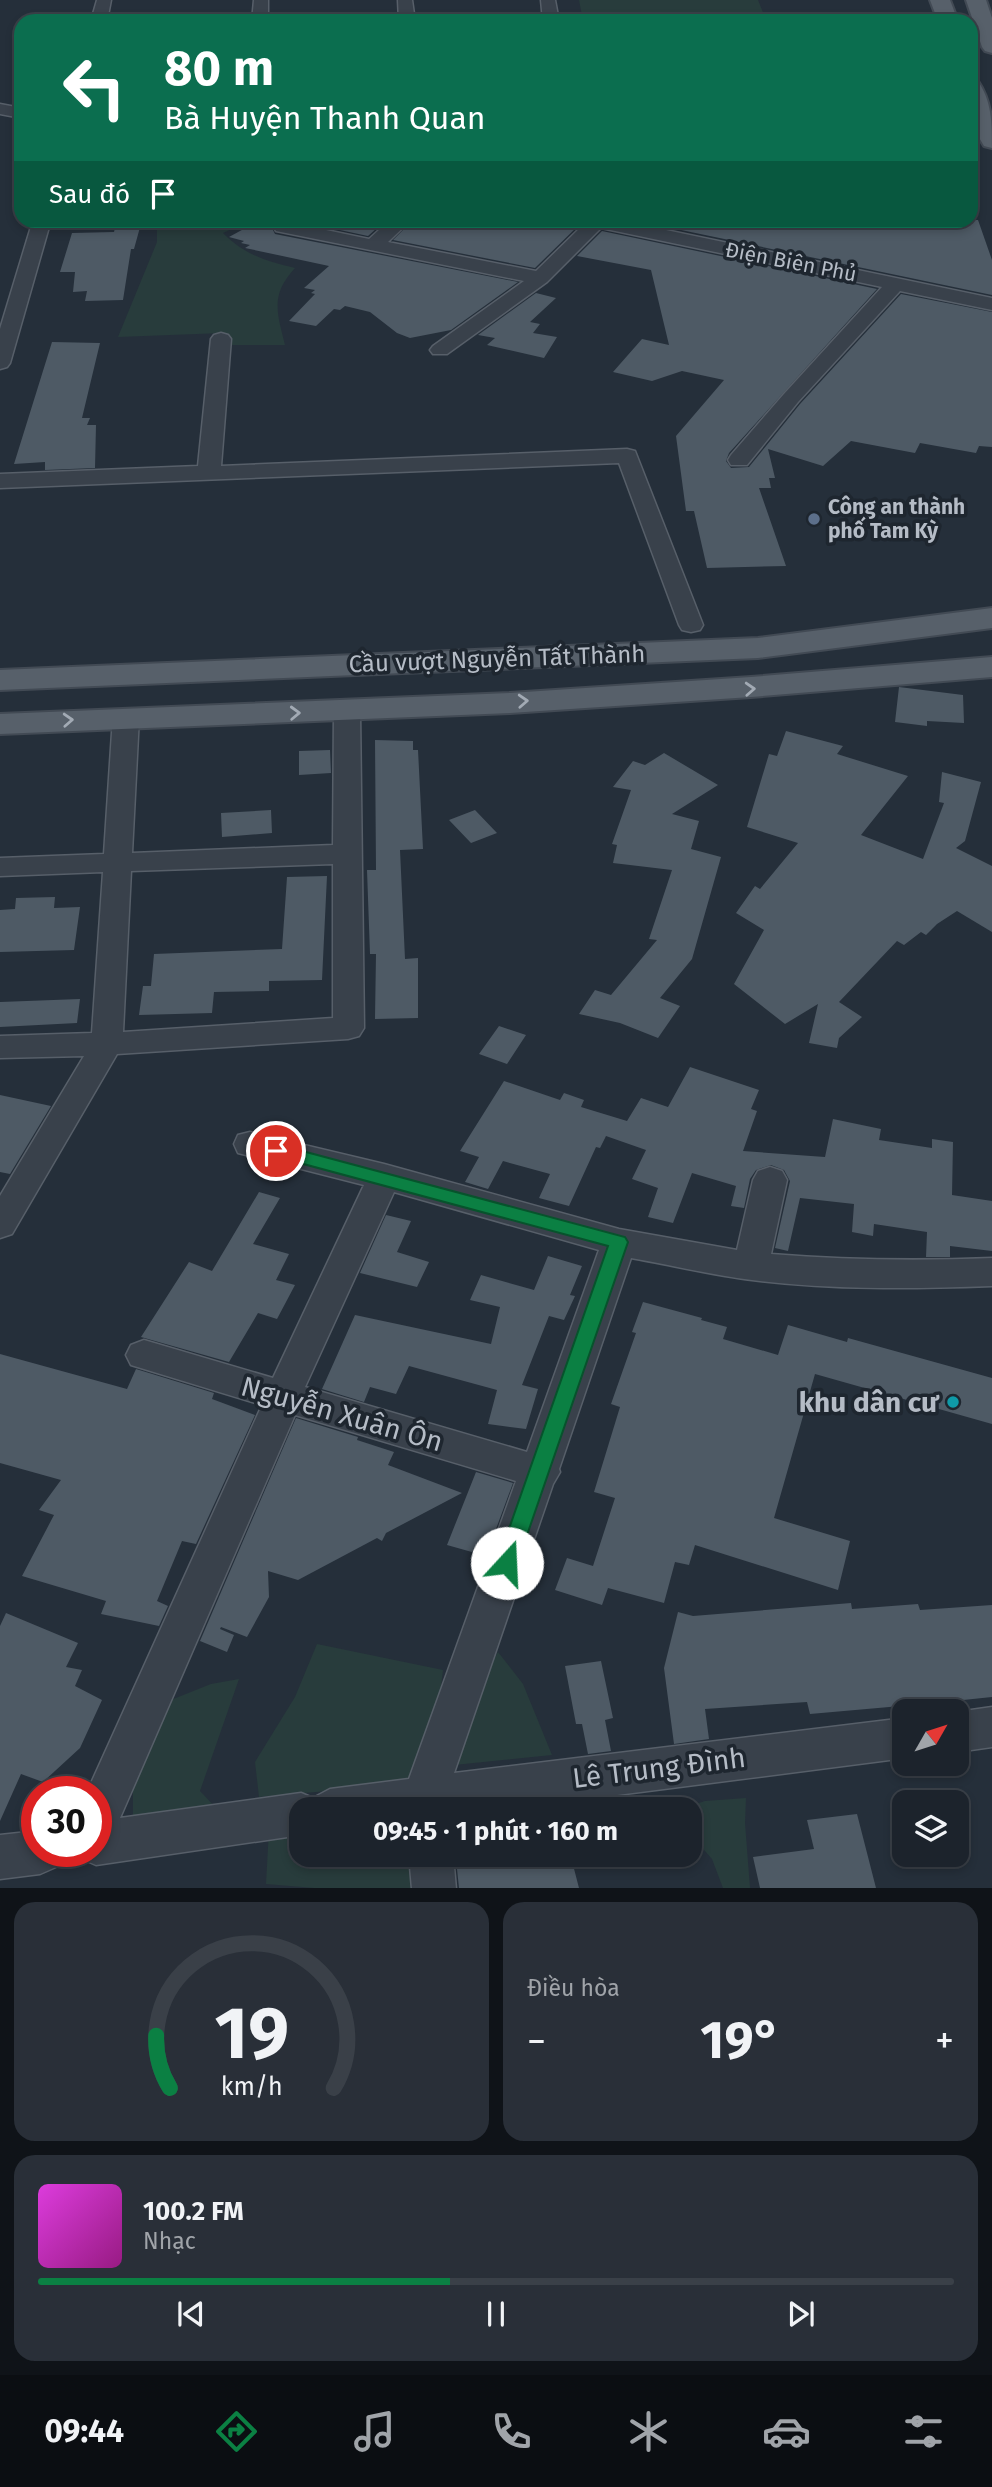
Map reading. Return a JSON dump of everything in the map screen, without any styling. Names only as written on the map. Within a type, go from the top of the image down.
[{"type":"main road","points":[[976,0],[992,47]]},
{"type":"main road","points":[[978,102],[991,133]]},
{"type":"main road","points":[[0,656],[691,625],[992,616]]},
{"type":"main road","name":"Cầu vượt Nguyễn Tất Thành","points":[[0,695],[761,655],[992,616]]},
{"type":"main road","name":"Cầu vượt Nguyễn Tất Thành","points":[[0,680],[761,655],[992,665]]},
{"type":"main road","points":[[0,724],[127,717],[347,711],[787,687],[992,665]]},
{"type":"street","points":[[0,363],[40,228]]},
{"type":"street","points":[[288,228],[540,278]]},
{"type":"street","points":[[372,246],[393,228]]},
{"type":"street","points":[[440,350],[540,278],[586,228]]},
{"type":"street","name":"Điện Biên Phủ","points":[[651,228],[992,304]]},
{"type":"street","points":[[739,460],[791,398],[896,283]]},
{"type":"street","points":[[209,473],[221,339]]},
{"type":"street","points":[[0,481],[627,456],[691,625]]},
{"type":"street","points":[[0,1047],[107,1044],[348,1028],[347,711]]},
{"type":"street","points":[[0,1225],[107,1044],[127,717]]},
{"type":"street","points":[[0,867],[347,854]]},
{"type":"street","points":[[250,1144],[384,1177],[619,1242],[751,1266],[834,1273],[923,1275],[992,1272]]},
{"type":"street","points":[[112,1786],[283,1396],[384,1177]]},
{"type":"street","points":[[751,1266],[770,1180]]},
{"type":"street","points":[[428,1797],[619,1242]]},
{"type":"street","name":"Nguyễn Xuân Ôn","points":[[144,1355],[541,1472]]},
{"type":"street","points":[[970,1730],[992,1727]]},
{"type":"street","name":"Lê Trung Đình","points":[[470,1797],[892,1740]]},
{"type":"street","points":[[112,1841],[289,1816]]},
{"type":"street","points":[[0,1857],[21,1854]]},
{"type":"street","points":[[432,1867],[434,1888]]},
{"type":"green space","points":[[579,0],[758,0],[764,14],[582,14]]},
{"type":"green space","points":[[157,228],[234,228],[223,233],[239,247],[256,256],[295,268],[279,296],[278,313],[285,345],[228,345],[223,333],[118,337],[157,242]]},
{"type":"green space","points":[[317,1644],[443,1670],[430,1782],[259,1797],[255,1762],[295,1697]]},
{"type":"green space","points":[[498,1652],[523,1684],[552,1755],[435,1767]]},
{"type":"green space","points":[[239,1679],[200,1791],[216,1808],[133,1822],[133,1774],[146,1710],[211,1684]]},
{"type":"green space","points":[[746,1798],[745,1823],[750,1888],[723,1888],[712,1859],[702,1848],[702,1802]]},
{"type":"green space","points":[[289,1826],[289,1867],[415,1867],[419,1888],[314,1888],[266,1884],[269,1829]]},
{"type":"building","points":[[978,220],[992,260],[992,295],[671,228],[978,228]]},
{"type":"building","points":[[115,228],[140,228],[134,249],[131,249],[123,300],[85,301],[87,291],[73,292],[75,272],[60,272],[72,233],[114,232]]},
{"type":"building","points":[[245,228],[272,228],[275,234],[518,282],[451,330],[410,338],[397,333],[370,312],[345,306],[340,310],[334,309],[316,326],[289,321],[315,294],[311,293],[315,290],[304,288],[329,266],[245,248],[250,245],[229,237]]},
{"type":"building","points":[[330,228],[377,228],[368,236]]},
{"type":"building","points":[[405,228],[576,228],[535,268],[393,240]]},
{"type":"building","points":[[602,231],[877,289],[729,453],[726,461],[731,468],[749,467],[800,404],[901,294],[992,312],[992,447],[979,446],[976,453],[920,443],[915,453],[851,441],[823,466],[768,449],[775,478],[769,478],[771,488],[759,488],[786,566],[707,568],[694,511],[686,511],[676,436],[724,380],[682,371],[652,381],[613,372],[642,339],[669,345],[651,270],[577,256]]},
{"type":"building","points":[[536,293],[556,298],[530,322],[540,324],[533,333],[557,337],[544,358],[487,345],[495,338],[478,335]]},
{"type":"building","points":[[52,342],[100,343],[82,418],[90,418],[87,425],[96,425],[95,468],[45,470],[45,462],[14,464]]},
{"type":"building","points":[[899,687],[963,695],[964,723],[927,721],[927,726],[895,722]]},
{"type":"building","points":[[786,731],[843,746],[837,754],[908,776],[861,835],[923,859],[944,803],[939,802],[942,772],[981,782],[965,841],[956,848],[992,866],[992,932],[957,911],[926,935],[921,932],[904,945],[897,941],[839,1002],[862,1017],[839,1038],[837,1048],[809,1043],[818,1004],[785,1024],[734,984],[764,930],[736,913],[755,886],[760,889],[798,843],[747,827],[769,754],[777,756]]},
{"type":"building","points":[[375,740],[413,741],[413,750],[418,750],[423,849],[400,850],[405,959],[418,958],[418,1018],[375,1019],[376,954],[370,954],[367,870],[376,870]]},
{"type":"building","points":[[330,750],[331,773],[299,775],[299,751]]},
{"type":"building","points":[[664,753],[718,785],[672,814],[699,821],[691,849],[721,857],[692,959],[660,998],[680,1006],[658,1038],[620,1023],[579,1014],[595,990],[611,995],[657,940],[649,939],[672,870],[613,863],[617,845],[612,844],[631,790],[613,787],[633,761],[645,765]]},
{"type":"building","points":[[271,810],[272,833],[222,837],[221,813]]},
{"type":"building","points":[[475,810],[497,833],[471,843],[449,820]]},
{"type":"building","points":[[327,876],[322,980],[269,981],[269,991],[214,992],[212,1013],[139,1015],[143,986],[151,986],[154,954],[282,949],[287,877]]},
{"type":"building","points":[[55,897],[54,908],[80,907],[74,950],[0,952],[0,910],[15,909],[16,898]]},
{"type":"building","points":[[80,999],[77,1023],[0,1027],[0,1002]]},
{"type":"building","points":[[499,1026],[526,1035],[507,1064],[479,1054]]},
{"type":"building","points":[[690,1067],[759,1090],[751,1109],[757,1111],[743,1151],[825,1157],[833,1119],[881,1129],[879,1140],[932,1148],[932,1139],[953,1142],[952,1195],[992,1201],[992,1251],[950,1246],[950,1257],[926,1257],[927,1232],[874,1224],[873,1236],[852,1232],[854,1204],[800,1198],[788,1251],[775,1248],[790,1181],[784,1170],[771,1165],[756,1170],[750,1179],[744,1208],[731,1206],[736,1186],[692,1173],[673,1223],[648,1217],[658,1188],[632,1179],[646,1150],[606,1136],[600,1148],[596,1147],[569,1206],[539,1198],[550,1174],[503,1161],[488,1189],[465,1182],[479,1157],[460,1151],[504,1081],[560,1100],[564,1093],[584,1100],[581,1107],[627,1121],[641,1098],[668,1107]]},
{"type":"building","points":[[0,1095],[51,1106],[10,1174],[0,1172]]},
{"type":"building","points":[[259,1192],[280,1198],[253,1244],[289,1254],[276,1280],[295,1285],[277,1319],[258,1313],[229,1362],[141,1337],[189,1262],[212,1271]]},
{"type":"building","points":[[386,1215],[411,1221],[397,1252],[429,1262],[417,1287],[360,1273]]},
{"type":"building","points":[[548,1256],[582,1266],[570,1295],[575,1296],[564,1320],[549,1316],[522,1385],[538,1389],[526,1429],[488,1424],[497,1390],[409,1366],[396,1394],[370,1387],[364,1402],[322,1389],[355,1315],[491,1344],[500,1307],[470,1300],[481,1275],[534,1290]]},
{"type":"building","points":[[643,1302],[727,1327],[723,1339],[778,1355],[788,1325],[847,1342],[848,1338],[992,1378],[992,1424],[815,1374],[774,1518],[850,1541],[838,1590],[695,1545],[689,1565],[675,1562],[664,1603],[608,1588],[602,1605],[555,1590],[567,1558],[593,1566],[615,1498],[594,1492],[620,1407],[611,1404],[636,1333],[632,1332]]},
{"type":"building","points":[[0,1354],[127,1389],[136,1369],[214,1393],[212,1399],[255,1415],[196,1544],[182,1541],[157,1601],[168,1606],[159,1626],[101,1614],[106,1601],[22,1576],[54,1515],[39,1510],[61,1480],[0,1463]]},
{"type":"building","points":[[296,1418],[358,1437],[357,1440],[394,1452],[388,1465],[462,1493],[386,1533],[382,1541],[377,1538],[298,1580],[268,1571],[269,1597],[247,1637],[221,1627],[220,1629],[234,1635],[227,1652],[200,1641]]},
{"type":"building","points":[[476,1472],[513,1483],[486,1556],[447,1545]]},
{"type":"building","points":[[851,1603],[852,1609],[918,1604],[920,1610],[992,1605],[992,1697],[892,1699],[892,1707],[810,1714],[807,1702],[705,1709],[709,1739],[674,1744],[664,1668],[678,1612],[693,1616]]},
{"type":"building","points":[[6,1613],[78,1643],[66,1667],[82,1670],[75,1686],[102,1700],[80,1748],[50,1776],[21,1774],[0,1821],[0,1626]]},
{"type":"building","points":[[601,1661],[613,1718],[605,1720],[611,1751],[588,1754],[582,1724],[576,1724],[565,1666]]},
{"type":"building","points":[[857,1814],[876,1888],[760,1888],[753,1857],[814,1849],[807,1820]]},
{"type":"building","points":[[574,1867],[579,1888],[459,1888],[457,1869]]},
{"type":"place","name":"Công an thành phố Tam Kỳ","points":[[814,519]]},
{"type":"place","name":"khu dân cư","points":[[953,1402]]},
{"type":"route","points":[[276,1151],[384,1177],[619,1242],[541,1472],[507,1563]]}]
